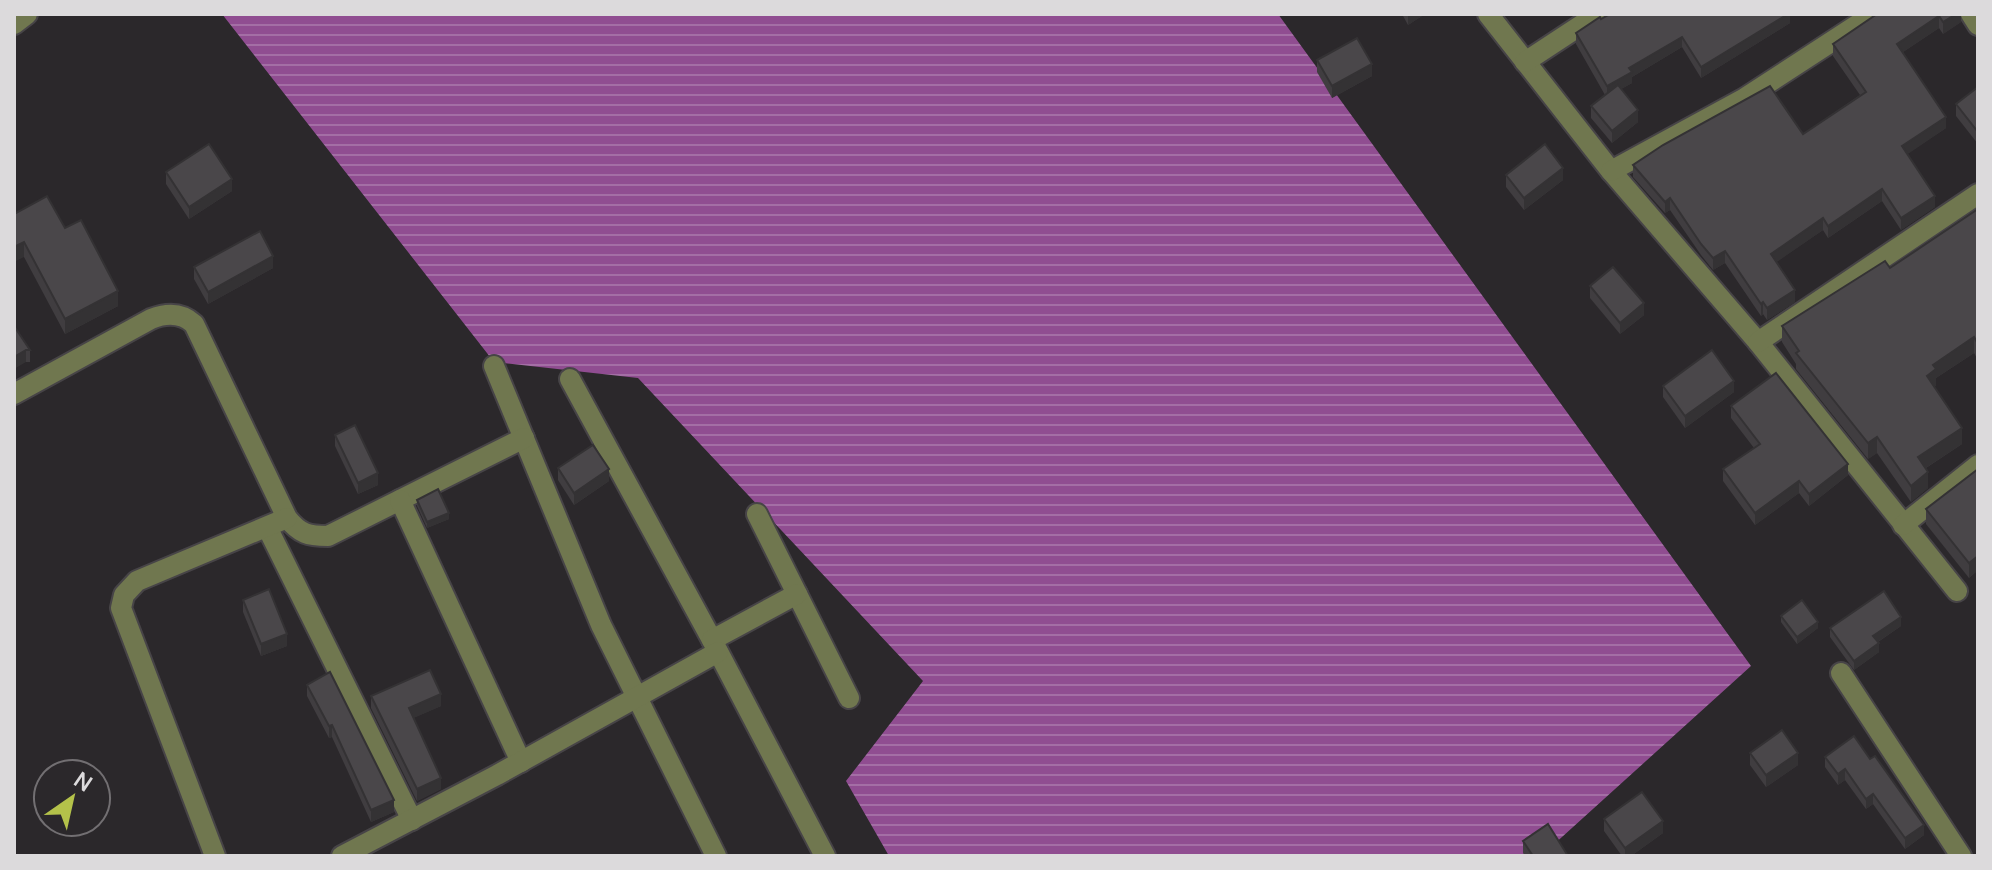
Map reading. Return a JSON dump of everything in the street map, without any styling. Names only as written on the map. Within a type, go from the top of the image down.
[{"type":"street","points":[[14,24],[27,14]]},
{"type":"street","points":[[1488,14],[1611,171],[1758,342],[1957,591]]},
{"type":"street","points":[[1525,62],[1598,14]]},
{"type":"street","points":[[1611,171],[1745,98],[1874,14]]},
{"type":"street","points":[[1971,14],[1978,25]]},
{"type":"street","points":[[1758,342],[1978,194]]},
{"type":"street","points":[[14,394],[151,319],[165,313],[187,317],[194,324],[287,518],[297,530],[311,536],[328,536],[524,438]]},
{"type":"street","points":[[494,366],[601,625],[716,856]]},
{"type":"street","points":[[570,379],[825,856]]},
{"type":"street","points":[[1903,525],[1978,465]]},
{"type":"street","points":[[400,500],[521,762]]},
{"type":"street","points":[[757,514],[849,698]]},
{"type":"street","points":[[210,854],[121,608],[124,595],[137,581],[287,518]]},
{"type":"street","points":[[267,527],[412,820]]},
{"type":"street","points":[[342,856],[638,698],[797,594]]},
{"type":"street","points":[[1841,673],[1961,856]]},
{"type":"shaded area","points":[[222,14],[1278,14],[1751,666],[1541,856],[889,856],[846,781],[923,681],[638,378],[494,362]]},
{"type":"building","points":[[1610,14],[1788,14],[1701,67],[1682,37],[1629,68],[1632,72],[1607,86],[1576,33]]},
{"type":"building","points":[[1877,14],[1956,14],[1943,22],[1939,16],[1897,44],[1946,117],[1902,146],[1935,196],[1901,218],[1882,189],[1828,226],[1823,218],[1771,254],[1795,290],[1767,308],[1763,302],[1761,304],[1725,251],[1713,258],[1670,198],[1665,202],[1633,165],[1770,86],[1803,134],[1866,92],[1833,44]]},
{"type":"building","points":[[1357,38],[1372,64],[1332,86],[1317,60]]},
{"type":"building","points":[[1618,85],[1638,110],[1612,131],[1591,106]]},
{"type":"building","points":[[1978,87],[1978,132],[1956,104]]},
{"type":"building","points":[[209,144],[232,179],[189,207],[166,172]]},
{"type":"building","points":[[1545,144],[1563,168],[1524,198],[1506,175]]},
{"type":"building","points":[[47,196],[65,228],[81,220],[118,291],[65,319],[24,242],[14,247],[14,214]]},
{"type":"building","points":[[1978,209],[1978,344],[1974,337],[1933,365],[1936,369],[1927,376],[1962,428],[1918,457],[1928,472],[1911,486],[1877,437],[1868,443],[1796,353],[1799,351],[1782,326],[1885,261],[1890,268]]},
{"type":"building","points":[[260,231],[273,256],[208,292],[194,267]]},
{"type":"building","points":[[1613,267],[1644,303],[1620,323],[1590,286]]},
{"type":"building","points":[[14,326],[30,350],[14,357]]},
{"type":"building","points":[[1712,350],[1734,381],[1685,416],[1663,386]]},
{"type":"building","points":[[1776,373],[1848,464],[1809,494],[1799,481],[1755,513],[1723,469],[1760,444],[1731,406]]},
{"type":"building","points":[[355,425],[378,473],[358,483],[335,435]]},
{"type":"building","points":[[593,445],[609,469],[574,493],[558,468]]},
{"type":"building","points":[[1978,469],[1978,556],[1969,563],[1926,509]]},
{"type":"building","points":[[438,489],[449,513],[427,522],[417,500]]},
{"type":"building","points":[[269,589],[287,634],[261,644],[243,600]]},
{"type":"building","points":[[1884,591],[1901,617],[1873,636],[1879,643],[1854,661],[1830,628]]},
{"type":"building","points":[[1802,600],[1818,622],[1797,637],[1781,616]]},
{"type":"building","points":[[430,670],[441,694],[409,708],[441,778],[417,789],[371,696]]},
{"type":"building","points":[[330,672],[394,800],[371,810],[332,725],[329,726],[307,685]]},
{"type":"building","points":[[1782,730],[1798,753],[1766,775],[1750,753]]},
{"type":"building","points":[[1854,736],[1870,759],[1875,756],[1924,825],[1905,838],[1873,794],[1866,799],[1845,769],[1838,774],[1825,757]]},
{"type":"building","points":[[1642,792],[1663,821],[1625,848],[1604,819]]},
{"type":"building","points":[[1548,824],[1568,856],[1533,856],[1523,841]]}]
